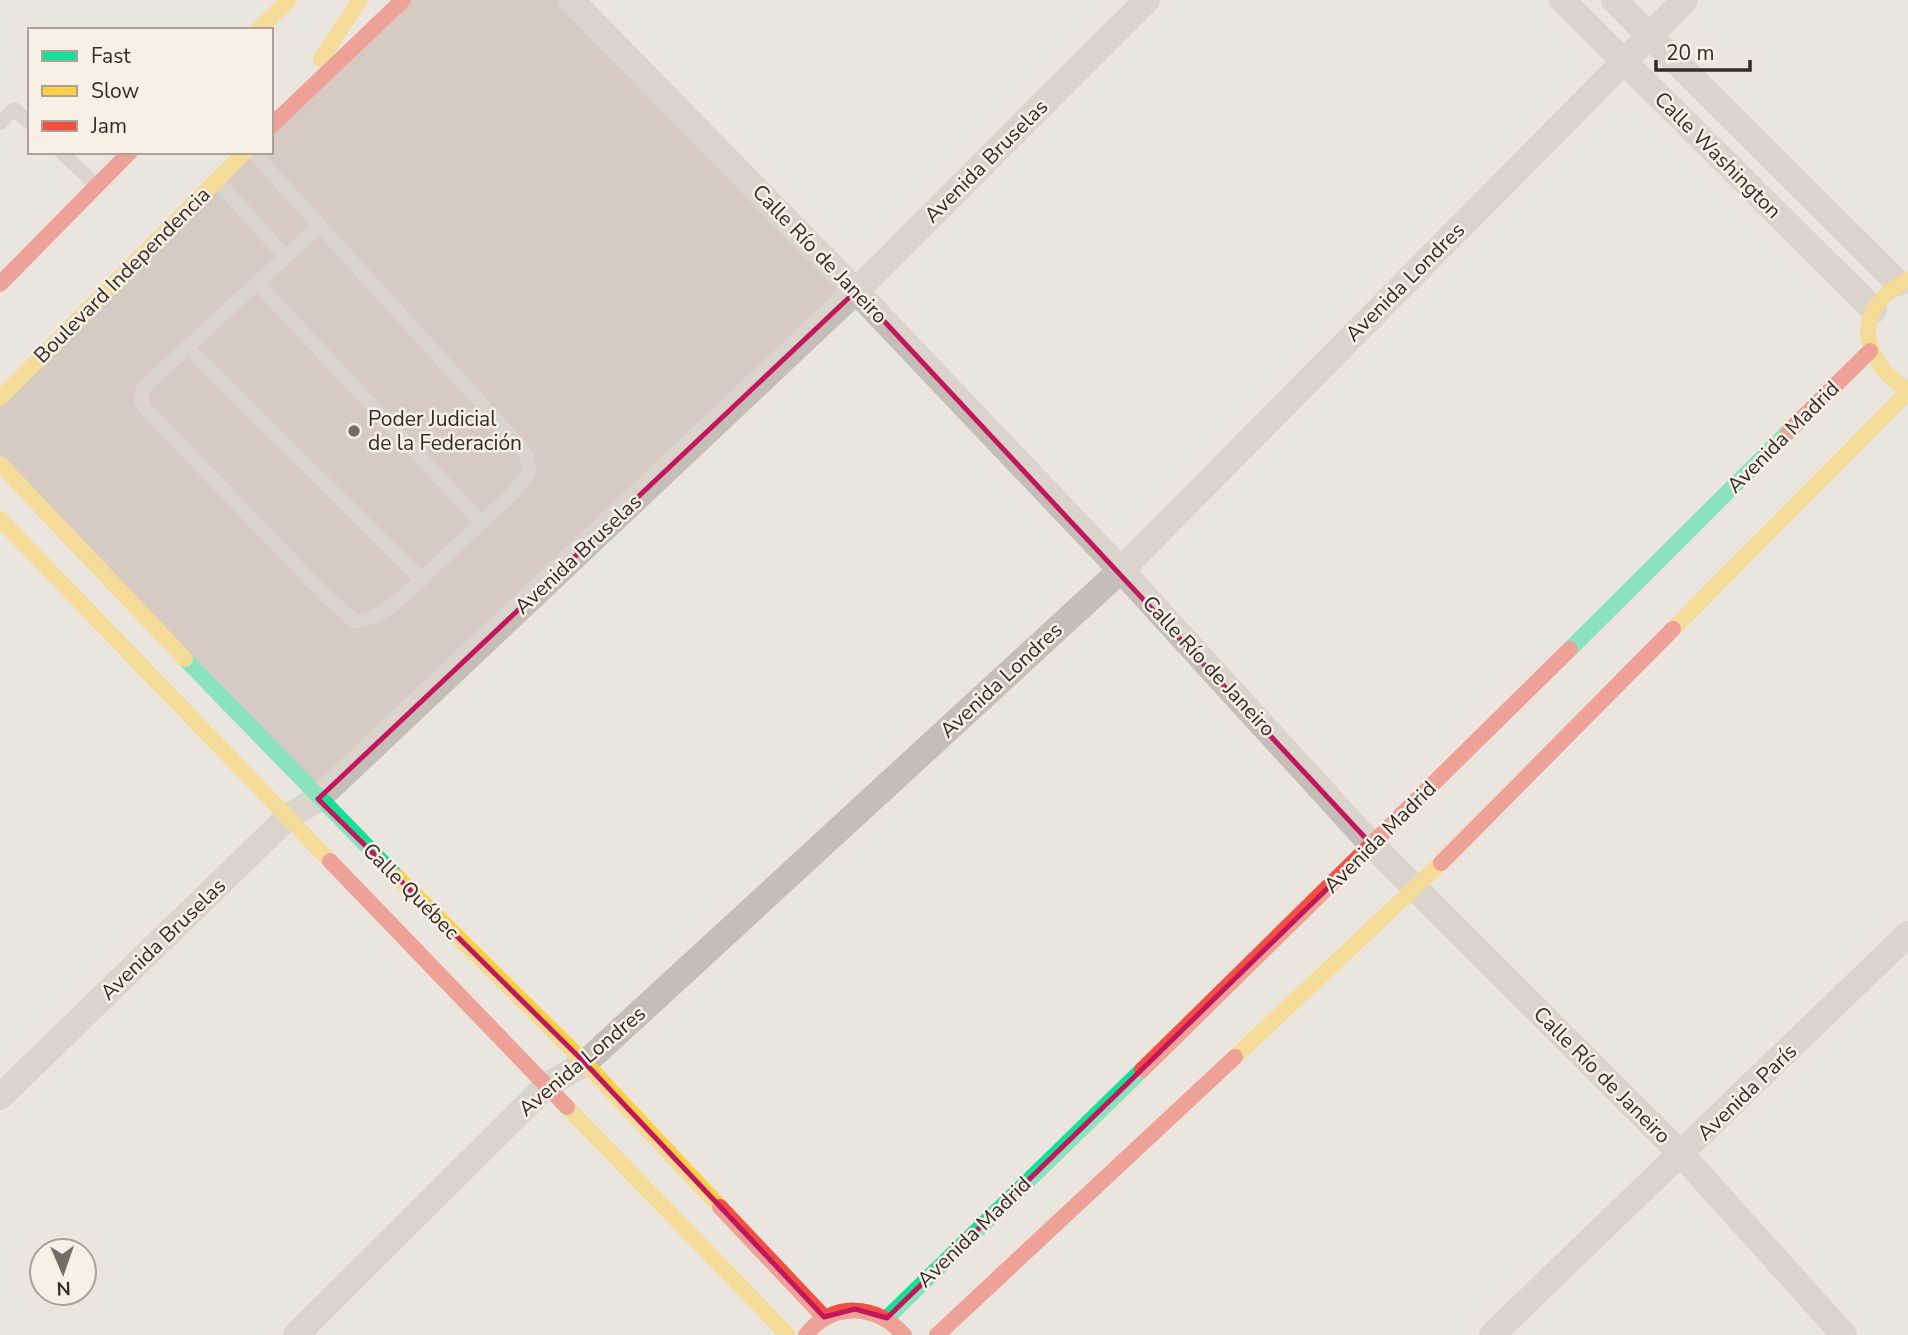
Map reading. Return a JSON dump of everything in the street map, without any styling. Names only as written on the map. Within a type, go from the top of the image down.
[{"type":"main road","points":[[260,28],[289,0]]},
{"type":"main road","points":[[299,97],[346,17],[360,0]]},
{"type":"main road","points":[[273,124],[403,0]]},
{"type":"main road","points":[[0,284],[128,154]]},
{"type":"main road","name":"Boulevard Independencia","points":[[0,398],[243,154]]},
{"type":"main road","points":[[937,1335],[1416,888],[1908,392],[1885,376],[1870,351],[1868,331],[1874,310],[1883,295],[1903,281]]},
{"type":"main road","name":"Avenida Madrid","points":[[887,1318],[1372,845],[1870,351]]},
{"type":"main road","name":"Calle Québec","points":[[0,464],[318,799],[585,1063],[824,1317]]},
{"type":"main road","name":"Calle Québec","points":[[0,519],[788,1335]]},
{"type":"main road","points":[[806,1335],[824,1317],[855,1309],[887,1318],[904,1335]]},
{"type":"street","name":"Calle Río de Janeiro","points":[[571,0],[856,291],[1121,570],[1372,845],[1682,1155],[1844,1335]]},
{"type":"street","name":"Avenida Bruselas","points":[[0,1097],[289,816],[318,799],[856,291],[1147,0]]},
{"type":"street","name":"Calle Washington","points":[[1562,0],[1874,310]]},
{"type":"street","name":"Calle Washington","points":[[1614,0],[1903,281]]},
{"type":"street","name":"Avenida Londres","points":[[296,1335],[546,1086],[585,1063],[1121,570],[1685,0]]},
{"type":"street","name":"Avenida París","points":[[1492,1335],[1682,1155],[1908,934]]},
{"type":"lane","points":[[0,122],[14,109],[28,121]]},
{"type":"lane","points":[[63,154],[96,184]]},
{"type":"lane","points":[[255,154],[527,457],[529,472],[422,580],[379,616],[354,621],[324,594],[143,405],[143,388],[319,226]]},
{"type":"lane","points":[[216,180],[285,256]]},
{"type":"lane","points":[[257,283],[481,522]]},
{"type":"lane","points":[[187,347],[422,580]]},
{"type":"highlighted area","points":[[856,291],[1372,845],[887,1318],[855,1309],[824,1317],[585,1063],[318,799]]},
{"type":"building","name":"Poder Judicial de la Federación","points":[[407,0],[571,0],[856,291],[318,799],[0,464],[0,399],[250,154],[273,154],[273,131]]},
{"type":"traffic: fast","points":[[1570,649],[1789,431]]},
{"type":"traffic: fast","points":[[185,659],[397,877]]},
{"type":"traffic: fast","points":[[887,1318],[1142,1070]]},
{"type":"traffic: slow","points":[[260,28],[289,0]]},
{"type":"traffic: slow","points":[[321,59],[360,0]]},
{"type":"traffic: slow","points":[[0,398],[243,154]]},
{"type":"traffic: slow","points":[[1908,280],[1877,305],[1870,319],[1868,334],[1871,349],[1879,364],[1908,391]]},
{"type":"traffic: slow","points":[[1673,629],[1908,392]]},
{"type":"traffic: slow","points":[[0,464],[185,659]]},
{"type":"traffic: slow","points":[[0,519],[330,861]]},
{"type":"traffic: slow","points":[[1235,1057],[1441,863]]},
{"type":"traffic: slow","points":[[397,877],[585,1063],[720,1207]]},
{"type":"traffic: slow","points":[[567,1107],[788,1335]]},
{"type":"traffic: jam","points":[[273,124],[403,0]]},
{"type":"traffic: jam","points":[[0,284],[128,154]]},
{"type":"traffic: jam","points":[[1789,431],[1870,351]]},
{"type":"traffic: jam","points":[[1441,863],[1673,629]]},
{"type":"traffic: jam","points":[[1142,1070],[1570,649]]},
{"type":"traffic: jam","points":[[330,861],[567,1107]]},
{"type":"traffic: jam","points":[[937,1335],[1235,1057]]},
{"type":"traffic: jam","points":[[720,1207],[824,1317]]},
{"type":"traffic: jam","points":[[806,1335],[829,1316],[855,1311],[881,1317],[904,1335]]},
{"type":"place","name":"Poder Judicial de la Federación","points":[[354,431]]}]
